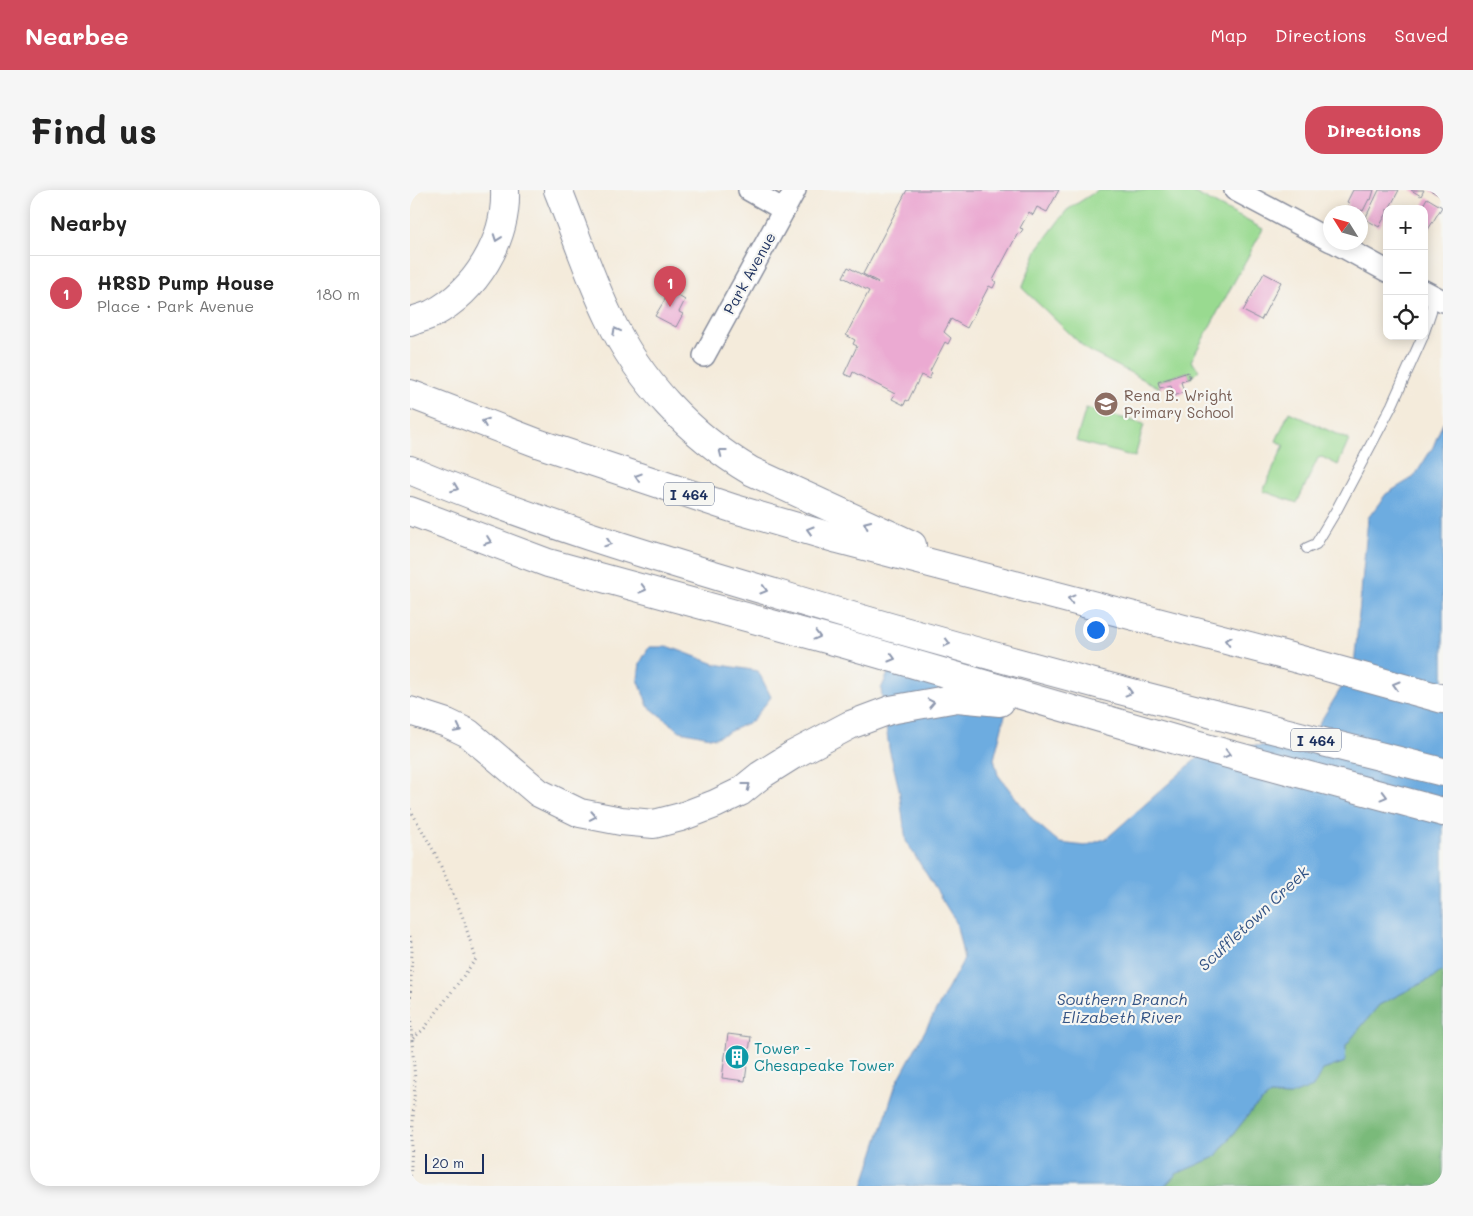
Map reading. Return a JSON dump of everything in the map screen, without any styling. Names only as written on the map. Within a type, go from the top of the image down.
[{"type":"highway","points":[[410,322],[432,314],[459,295],[477,276],[491,253],[501,226],[505,199],[504,190]]},
{"type":"highway","points":[[558,190],[609,316],[625,346],[641,371],[661,396],[690,426],[726,456],[751,471],[975,574]]},
{"type":"highway","name":"I 464","points":[[410,394],[540,444],[726,506],[838,539],[1276,653],[1443,699]]},
{"type":"highway","name":"I 464","points":[[410,470],[551,524],[633,551],[849,616],[1082,680],[1443,772]]},
{"type":"highway","points":[[410,511],[548,562],[845,644],[1180,741],[1443,812]]},
{"type":"highway","points":[[411,712],[447,723],[468,733],[539,793],[580,813],[620,822],[654,824],[690,814],[740,792],[793,755],[850,725],[890,710],[957,698],[1078,712]]},
{"type":"street","points":[[749,190],[784,210]]},
{"type":"street","name":"Park Avenue","points":[[704,356],[795,190]]},
{"type":"street","points":[[1235,190],[1323,237]]},
{"type":"street","points":[[1349,250],[1383,269]]},
{"type":"lane","points":[[1428,318],[1433,295]]},
{"type":"lane","points":[[1307,548],[1316,544],[1337,509],[1392,405],[1421,340]]},
{"type":"path","points":[[410,809],[436,855],[462,916],[476,959],[424,1028],[410,1040]]},
{"type":"path","points":[[410,936],[412,950],[410,1006],[415,1080],[410,1186]]},
{"type":"green space","points":[[1098,190],[1189,190],[1263,229],[1191,361],[1199,370],[1190,379],[1188,372],[1159,381],[1160,388],[1087,350],[1022,288],[1038,248],[1067,210]]},
{"type":"green space","points":[[1086,408],[1144,424],[1135,457],[1076,441]]},
{"type":"green space","points":[[1289,412],[1349,440],[1338,465],[1322,457],[1318,458],[1297,503],[1263,491],[1284,445],[1276,441]]},
{"type":"green space","points":[[1443,970],[1443,1186],[1165,1186],[1176,1174],[1215,1157],[1253,1109],[1270,1095],[1290,1096],[1323,1070],[1345,1062],[1346,1045],[1379,1005],[1434,977]]},
{"type":"water","name":"Southern Branch Elizabeth River","points":[[1443,422],[1443,970],[1434,977],[1379,1005],[1346,1045],[1345,1062],[1323,1070],[1313,1087],[1290,1096],[1270,1095],[1253,1109],[1215,1157],[1176,1174],[1165,1186],[863,1186],[896,1084],[964,959],[956,922],[906,841],[899,789],[889,748],[881,689],[903,640],[973,668],[994,673],[1003,690],[1006,711],[994,759],[998,775],[1034,821],[1060,843],[1085,846],[1107,838],[1212,745],[1290,746],[1314,732],[1354,667],[1368,518],[1386,494],[1414,477],[1433,447]]},
{"type":"water","points":[[649,647],[670,647],[715,664],[758,671],[771,697],[752,721],[715,738],[680,731],[648,706],[638,679],[640,663]]},
{"type":"building","points":[[907,190],[1059,190],[1047,212],[1037,207],[1033,215],[1029,212],[1020,228],[1023,229],[1020,234],[1018,233],[993,280],[996,282],[993,288],[989,286],[967,328],[951,319],[944,332],[951,338],[948,344],[945,342],[930,371],[932,373],[929,379],[921,375],[908,401],[906,400],[904,405],[892,399],[895,394],[853,372],[851,377],[844,374],[857,346],[853,344],[855,340],[846,335],[869,291],[843,277],[848,267],[878,282],[863,274]]},
{"type":"building","points":[[1353,190],[1374,190],[1371,200],[1369,199],[1366,205],[1348,205],[1349,203],[1347,202]]},
{"type":"building","points":[[1379,190],[1399,190],[1391,205],[1383,205],[1383,220],[1379,227],[1368,221],[1368,213]]},
{"type":"building","points":[[1411,190],[1424,190],[1421,196]]},
{"type":"building","points":[[1430,190],[1443,190],[1440,196]]},
{"type":"building","points":[[1427,198],[1442,207],[1428,230],[1428,205],[1423,205]]},
{"type":"building","points":[[1264,273],[1281,282],[1261,320],[1243,311]]},
{"type":"building","points":[[670,291],[685,300],[679,312],[683,314],[676,327],[655,316]]},
{"type":"building","points":[[1188,372],[1190,379],[1181,382],[1184,392],[1174,396],[1171,385],[1160,388],[1158,382]]},
{"type":"building","name":"Tower - Chesapeake Tower","points":[[728,1034],[751,1037],[745,1081],[722,1078]]},
{"type":"place","name":"HRSD Pump House","points":[[670,307]]},
{"type":"place","name":"Rena B. Wright Primary School","points":[[1106,404]]},
{"type":"place","name":"Tower - Chesapeake Tower","points":[[737,1057]]},
{"type":"water label","name":"Scuffletown Creek","points":[[1253,918]]}]
